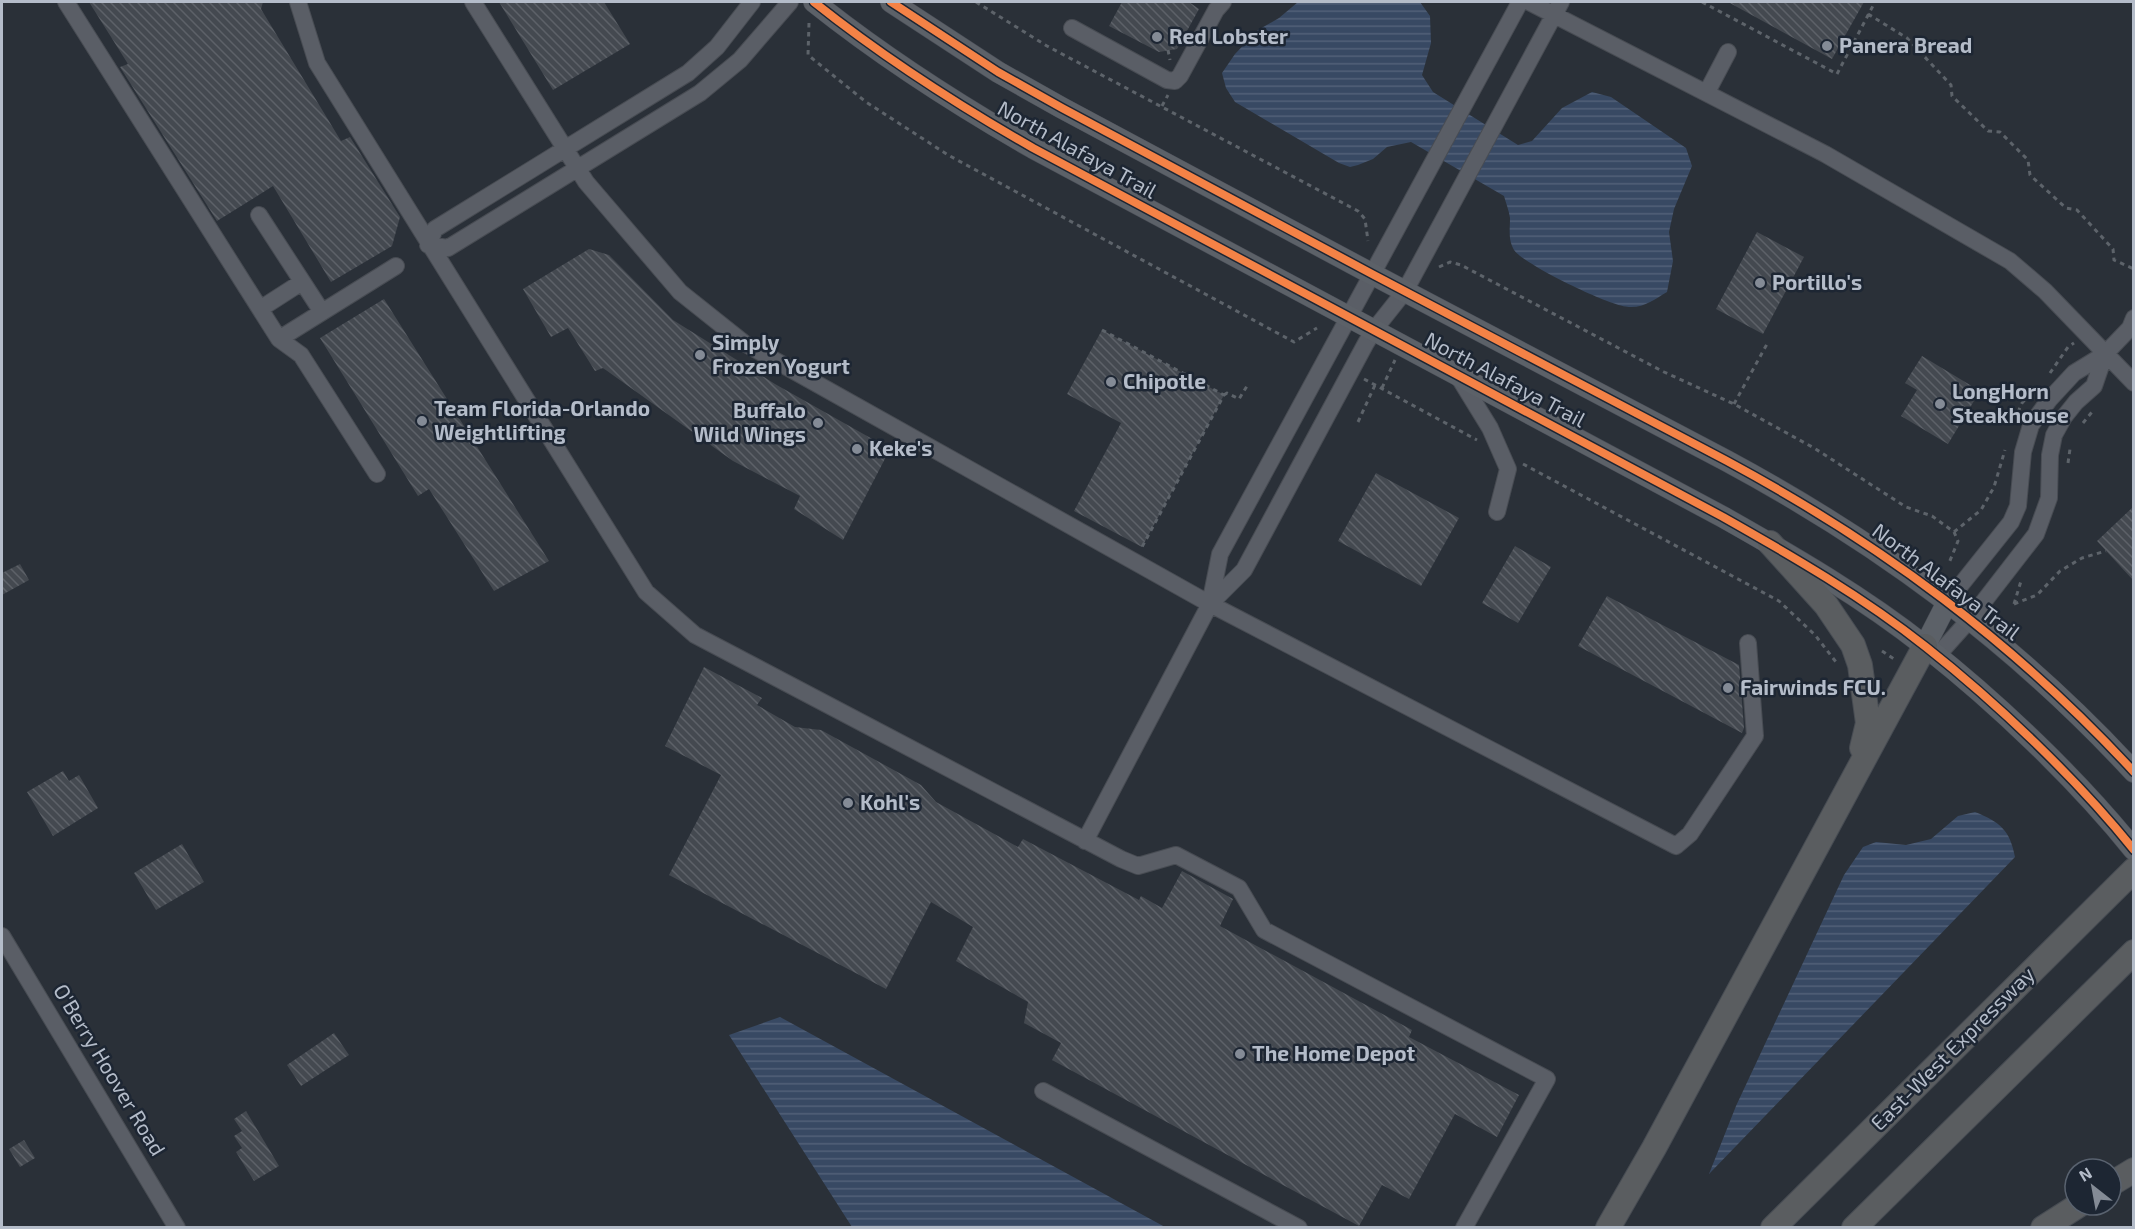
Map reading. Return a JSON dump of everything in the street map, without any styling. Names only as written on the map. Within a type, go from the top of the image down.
[{"type":"highway","points":[[1770,543],[1826,605],[1853,645],[1860,665],[1868,723],[1852,782]]},
{"type":"highway","points":[[1608,1227],[1852,782],[1931,651]]},
{"type":"highway","name":"East-West Expressway","points":[[1773,1227],[2125,878]]},
{"type":"highway","points":[[1854,1227],[2133,952]]},
{"type":"highway","points":[[2043,1227],[2063,1215]]},
{"type":"main road","name":"North Alafaya Trail","points":[[814,2],[901,68],[1043,154],[1770,543],[1863,602],[1931,651],[2036,745],[2133,850]]},
{"type":"main road","name":"North Alafaya Trail","points":[[891,2],[1016,82],[1778,489],[1890,559],[1971,618],[2068,705],[2133,772]]},
{"type":"main road","points":[[1931,651],[1948,601]]},
{"type":"street","points":[[66,2],[279,339],[301,355],[377,474]]},
{"type":"street","points":[[298,2],[317,63],[428,245],[646,592],[695,635],[1085,841],[1138,866],[1176,855],[1239,888],[1264,930],[1547,1079],[1464,1227]]},
{"type":"street","points":[[473,2],[586,182],[680,292],[744,343],[1210,604],[1676,846],[1690,834],[1755,736],[1748,643]]},
{"type":"street","points":[[428,245],[435,229],[688,73],[717,47],[752,2]]},
{"type":"street","points":[[1072,28],[1167,80],[1175,81],[1180,76],[1215,10],[1223,2]]},
{"type":"street","points":[[1085,841],[1210,604],[1220,554],[1520,2]]},
{"type":"street","points":[[1529,2],[1558,8],[1707,93],[1825,154],[2010,261],[2045,291],[2133,383]]},
{"type":"street","points":[[428,245],[447,248],[700,93],[740,60],[788,3]]},
{"type":"street","points":[[1210,604],[1244,570],[1374,330],[1405,291],[1558,8]]},
{"type":"street","points":[[1707,93],[1728,52]]},
{"type":"street","points":[[259,215],[322,312]]},
{"type":"street","points":[[279,339],[396,266]]},
{"type":"street","points":[[260,309],[302,282]]},
{"type":"street","points":[[1948,601],[2011,522],[2018,506],[2023,452],[2031,425],[2049,400],[2074,373],[2105,354],[2130,328],[2133,318]]},
{"type":"street","points":[[1931,651],[1971,618],[2036,534],[2049,498],[2050,454],[2054,435],[2076,402],[2094,386],[2105,354]]},
{"type":"street","points":[[1458,376],[1490,428],[1508,469],[1497,512]]},
{"type":"street","name":"O'Berry Hoover Road","points":[[2,936],[177,1227]]},
{"type":"street","points":[[1043,1091],[1299,1227]]},
{"type":"path","points":[[976,2],[1047,46],[1358,211],[1365,219],[1368,241]]},
{"type":"path","points":[[1702,2],[1837,74],[1875,2]]},
{"type":"path","points":[[788,3],[810,24],[808,55],[866,102],[948,155],[1294,342],[1317,328]]},
{"type":"path","points":[[1868,14],[1907,38],[1952,85],[1952,96],[1988,131],[2000,132],[2028,160],[2030,175],[2066,208],[2077,210],[2113,249],[2114,260],[2133,269]]},
{"type":"path","points":[[1439,267],[1450,262],[1461,265],[1664,372],[1734,404],[1814,448],[1906,507],[1932,516],[1954,532],[1958,541],[1949,563]]},
{"type":"path","points":[[1102,330],[1224,395],[1227,393],[1239,399],[1247,386]]},
{"type":"path","points":[[1734,404],[1767,344]]},
{"type":"path","points":[[1382,388],[1396,359]]},
{"type":"path","points":[[1358,422],[1375,385]]},
{"type":"path","points":[[1142,547],[1224,395]]},
{"type":"path","points":[[2014,604],[2037,595],[2067,566],[2082,558],[2106,551]]},
{"type":"path","points":[[1882,651],[1901,663]]},
{"type":"water","points":[[1298,2],[1420,2],[1430,16],[1431,43],[1422,75],[1433,92],[1518,145],[1532,141],[1562,108],[1592,92],[1611,97],[1686,148],[1692,166],[1674,209],[1669,232],[1673,261],[1667,292],[1640,306],[1619,305],[1587,293],[1533,265],[1512,246],[1510,218],[1504,196],[1411,142],[1387,147],[1373,159],[1350,167],[1339,163],[1235,102],[1226,88],[1222,73],[1235,54],[1258,30],[1279,18]]},
{"type":"water","points":[[1975,812],[1991,819],[2003,828],[2010,840],[2015,857],[1709,1174],[1736,1106],[1844,875],[1863,847],[1876,842],[1906,845],[1931,839],[1958,816]]},
{"type":"water","points":[[780,1017],[1165,1227],[852,1227],[729,1035]]},
{"type":"building","points":[[89,2],[263,2],[261,9],[341,141],[350,137],[400,217],[392,246],[331,282],[273,186],[217,221],[120,67],[128,64]]},
{"type":"building","points":[[499,2],[604,2],[630,44],[553,90]]},
{"type":"building","name":"Red Lobster","points":[[1122,2],[1189,2],[1199,9],[1177,49],[1159,52],[1109,26]]},
{"type":"building","points":[[1728,2],[1864,2],[1832,59]]},
{"type":"building","name":"Portillo's","points":[[1757,232],[1804,257],[1763,334],[1716,309]]},
{"type":"building","points":[[589,249],[609,255],[673,320],[775,384],[890,449],[843,540],[794,509],[800,496],[733,461],[603,368],[595,371],[568,328],[551,337],[523,289]]},
{"type":"building","points":[[384,299],[549,561],[494,591],[429,489],[418,496],[320,338]]},
{"type":"building","points":[[1102,330],[1224,395],[1142,547],[1074,511],[1121,423],[1067,394]]},
{"type":"building","name":"LongHorn Steakhouse","points":[[1922,356],[1980,391],[1948,444],[1901,416],[1917,390],[1905,383]]},
{"type":"building","points":[[1376,473],[1459,518],[1421,586],[1338,541]]},
{"type":"building","points":[[2133,507],[2133,580],[2097,541]]},
{"type":"building","points":[[1515,546],[1551,567],[1518,623],[1482,603]]},
{"type":"building","points":[[20,564],[29,580],[2,595],[2,573]]},
{"type":"building","points":[[1607,596],[1739,665],[1744,728],[1742,733],[1578,646]]},
{"type":"building","points":[[704,667],[762,698],[757,705],[795,727],[821,730],[921,785],[936,802],[1018,847],[1023,839],[1139,900],[1141,896],[1162,908],[1182,871],[1233,899],[1220,926],[1412,1030],[1409,1037],[1519,1095],[1497,1137],[1455,1114],[1409,1199],[1382,1185],[1359,1226],[1052,1060],[1061,1043],[1024,1023],[1028,1002],[956,961],[973,927],[931,902],[886,989],[669,875],[721,775],[665,746]]},
{"type":"building","points":[[63,771],[69,781],[79,775],[98,808],[53,836],[27,792]]},
{"type":"building","points":[[182,844],[204,882],[156,910],[134,873]]},
{"type":"building","points":[[334,1033],[349,1055],[301,1086],[287,1065]]},
{"type":"building","points":[[246,1111],[279,1166],[254,1181],[236,1152],[242,1148],[234,1136],[242,1131],[234,1119]]},
{"type":"building","points":[[24,1140],[35,1158],[20,1167],[9,1149]]},
{"type":"cycle path","points":[[814,2],[866,42],[920,79],[1033,148],[1723,517],[1852,594],[1926,647],[2008,717],[2062,769],[2134,850]]},
{"type":"cycle path","points":[[891,2],[998,72],[1062,108],[1727,461],[1839,526],[1944,599],[1994,639],[2089,725],[2134,772]]},
{"type":"place","name":"Red Lobster","points":[[1157,37]]},
{"type":"place","name":"Panera Bread","points":[[1827,46]]},
{"type":"place","name":"Portillo's","points":[[1760,283]]},
{"type":"place","name":"Simply Frozen Yogurt","points":[[700,355]]},
{"type":"place","name":"Chipotle","points":[[1111,382]]},
{"type":"place","name":"LongHorn Steakhouse","points":[[1940,404]]},
{"type":"place","name":"Team Florida-Orlando Weightlifting","points":[[422,421]]},
{"type":"place","name":"Buffalo Wild Wings","points":[[818,423]]},
{"type":"place","name":"Keke's","points":[[857,449]]},
{"type":"place","name":"Fairwinds FCU.","points":[[1728,688]]},
{"type":"place","name":"Kohl's","points":[[848,803]]},
{"type":"place","name":"The Home Depot","points":[[1240,1054]]}]
